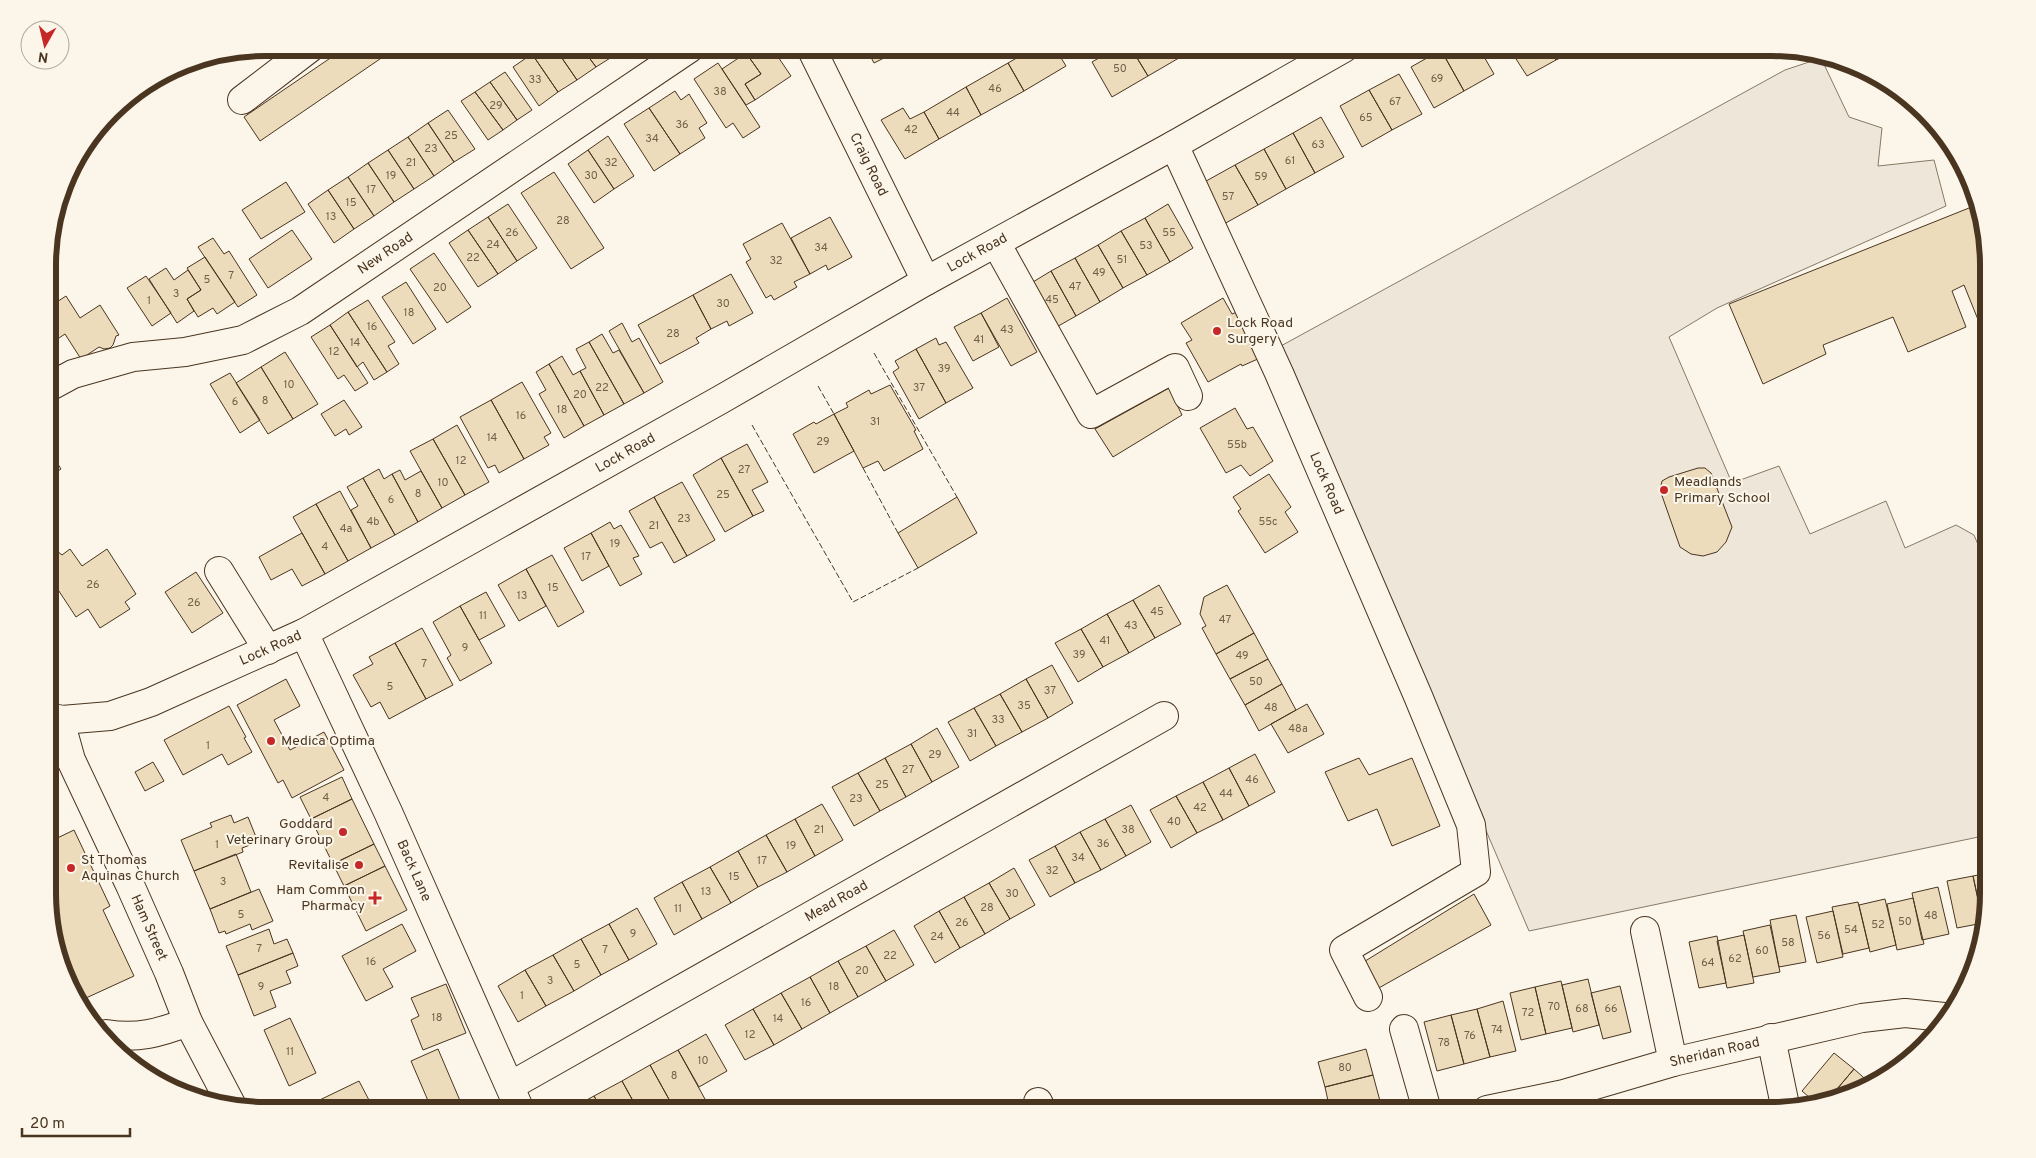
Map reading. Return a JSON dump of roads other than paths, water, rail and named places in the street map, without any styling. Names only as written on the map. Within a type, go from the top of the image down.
[{"type":"street","points":[[242,100],[300,56]]},
{"type":"street","name":"New Road","points":[[56,383],[73,374],[132,357],[185,352],[242,340],[300,311],[678,56]]},
{"type":"street","name":"Craig Road","points":[[815,56],[926,281]]},
{"type":"street","name":"Lock Road","points":[[56,718],[110,716],[128,710],[304,633],[703,409],[926,281],[1174,145],[1321,56]]},
{"type":"street","name":"Lock Road","points":[[1174,145],[1279,373],[1418,696],[1471,825],[1476,872],[1344,950],[1368,997]]},
{"type":"street","points":[[996,243],[1091,414],[1175,368],[1188,396]]},
{"type":"street","points":[[219,571],[268,650]]},
{"type":"street","name":"Back Lane","points":[[304,633],[388,812],[517,1102]]},
{"type":"street","name":"Mead Road","points":[[510,1086],[1164,716]]},
{"type":"street","name":"Ham Street","points":[[56,718],[71,760],[170,974],[188,1022],[228,1098]]},
{"type":"street","points":[[1645,931],[1673,1062]]},
{"type":"street","name":"Sheridan Road","points":[[1526,1102],[1564,1094],[1673,1062],[1862,1018],[1905,1013],[1939,1017]]},
{"type":"street","points":[[112,1035],[124,1037],[157,1034],[188,1022]]},
{"type":"street","points":[[1404,1029],[1425,1102]]},
{"type":"street","points":[[1771,1038],[1784,1101]]},
{"type":"place","name":"Lock Road Surgery","points":[[1217,331]]},
{"type":"place","name":"Meadlands Primary School","points":[[1664,490]]},
{"type":"place","name":"Medica Optima","points":[[271,741]]},
{"type":"place","name":"Goddard Veterinary Group","points":[[343,832]]},
{"type":"place","name":"Revitalise","points":[[359,865]]},
{"type":"place","name":"St Thomas Aquinas Church","points":[[71,868]]},
{"type":"place","name":"Ham Common Pharmacy","points":[[375,898]]}]
